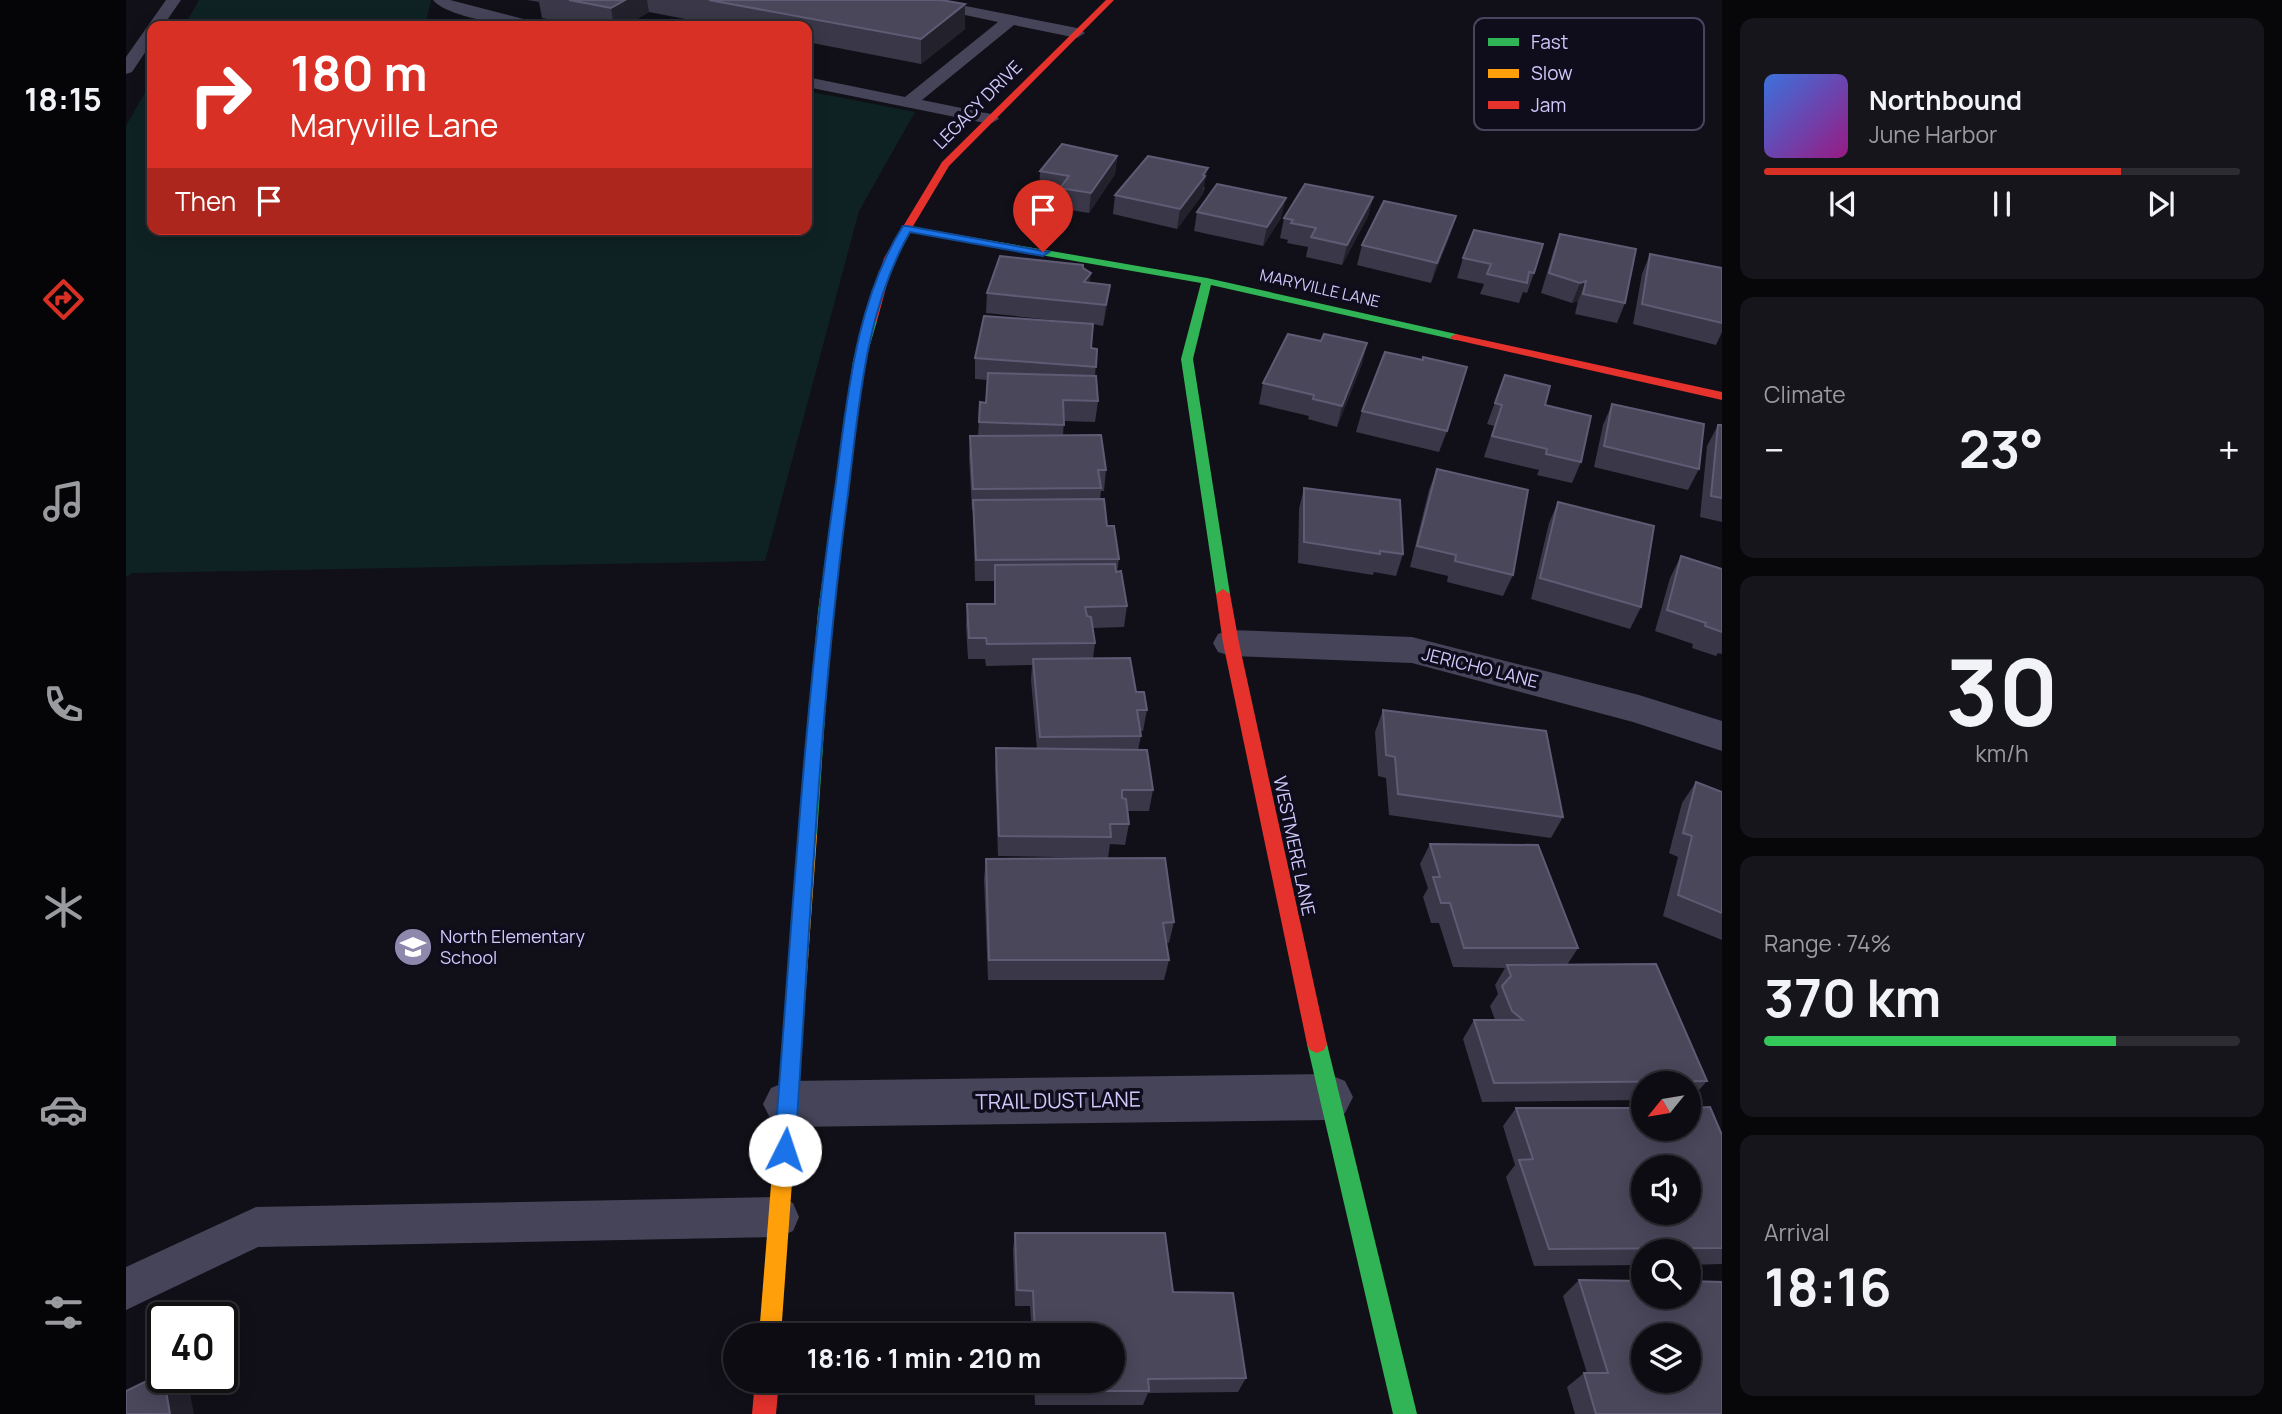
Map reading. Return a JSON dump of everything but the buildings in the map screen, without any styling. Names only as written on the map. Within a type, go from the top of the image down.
[{"type":"street","name":"LEGACY DRIVE","points":[[772,1323],[825,611],[859,361],[890,258],[945,164],[1110,0]]},
{"type":"street","name":"MARYVILLE LANE","points":[[907,229],[1207,281],[1722,396]]},
{"type":"street","name":"WESTMERE LANE","points":[[1207,281],[1187,359],[1231,643],[1328,1097],[1405,1414]]},
{"type":"street","name":"JERICHO LANE","points":[[1231,643],[1412,650],[1639,709],[1722,736]]},
{"type":"street","name":"TRAIL DUST LANE","points":[[788,1104],[1328,1097]]},
{"type":"street","points":[[765,1414],[766,1393]]},
{"type":"lane","points":[[159,21],[174,0]]},
{"type":"lane","points":[[440,0],[448,5],[514,21]]},
{"type":"lane","points":[[913,0],[1077,33]]},
{"type":"lane","points":[[908,103],[1010,20]]},
{"type":"lane","points":[[126,69],[147,38]]},
{"type":"lane","points":[[812,83],[990,119]]},
{"type":"lane","points":[[126,1289],[256,1227],[779,1217]]},
{"type":"green space","points":[[199,0],[431,0],[427,18],[442,21],[187,21]]},
{"type":"green space","points":[[147,89],[147,235],[812,235],[812,92],[915,112],[859,211],[765,561],[132,573],[126,577],[126,126]]},
{"type":"traffic: fast","points":[[907,229],[1207,281],[1456,337]]},
{"type":"traffic: fast","points":[[1207,281],[1187,359],[1223,594]]},
{"type":"traffic: fast","points":[[808,835],[825,611],[859,361],[871,321]]},
{"type":"traffic: fast","points":[[1317,1044],[1405,1414]]},
{"type":"traffic: slow","points":[[771,1323],[808,835]]},
{"type":"traffic: jam","points":[[871,321],[889,258],[945,164],[1110,0]]},
{"type":"traffic: jam","points":[[1456,337],[1722,396]]},
{"type":"traffic: jam","points":[[1223,594],[1231,643],[1317,1044]]},
{"type":"traffic: jam","points":[[764,1414],[766,1393]]},
{"type":"place","name":"North Elementary School","points":[[413,947]]},
{"type":"route","points":[[785,1150],[825,611],[859,361],[890,258],[907,229],[1043,252]]}]
